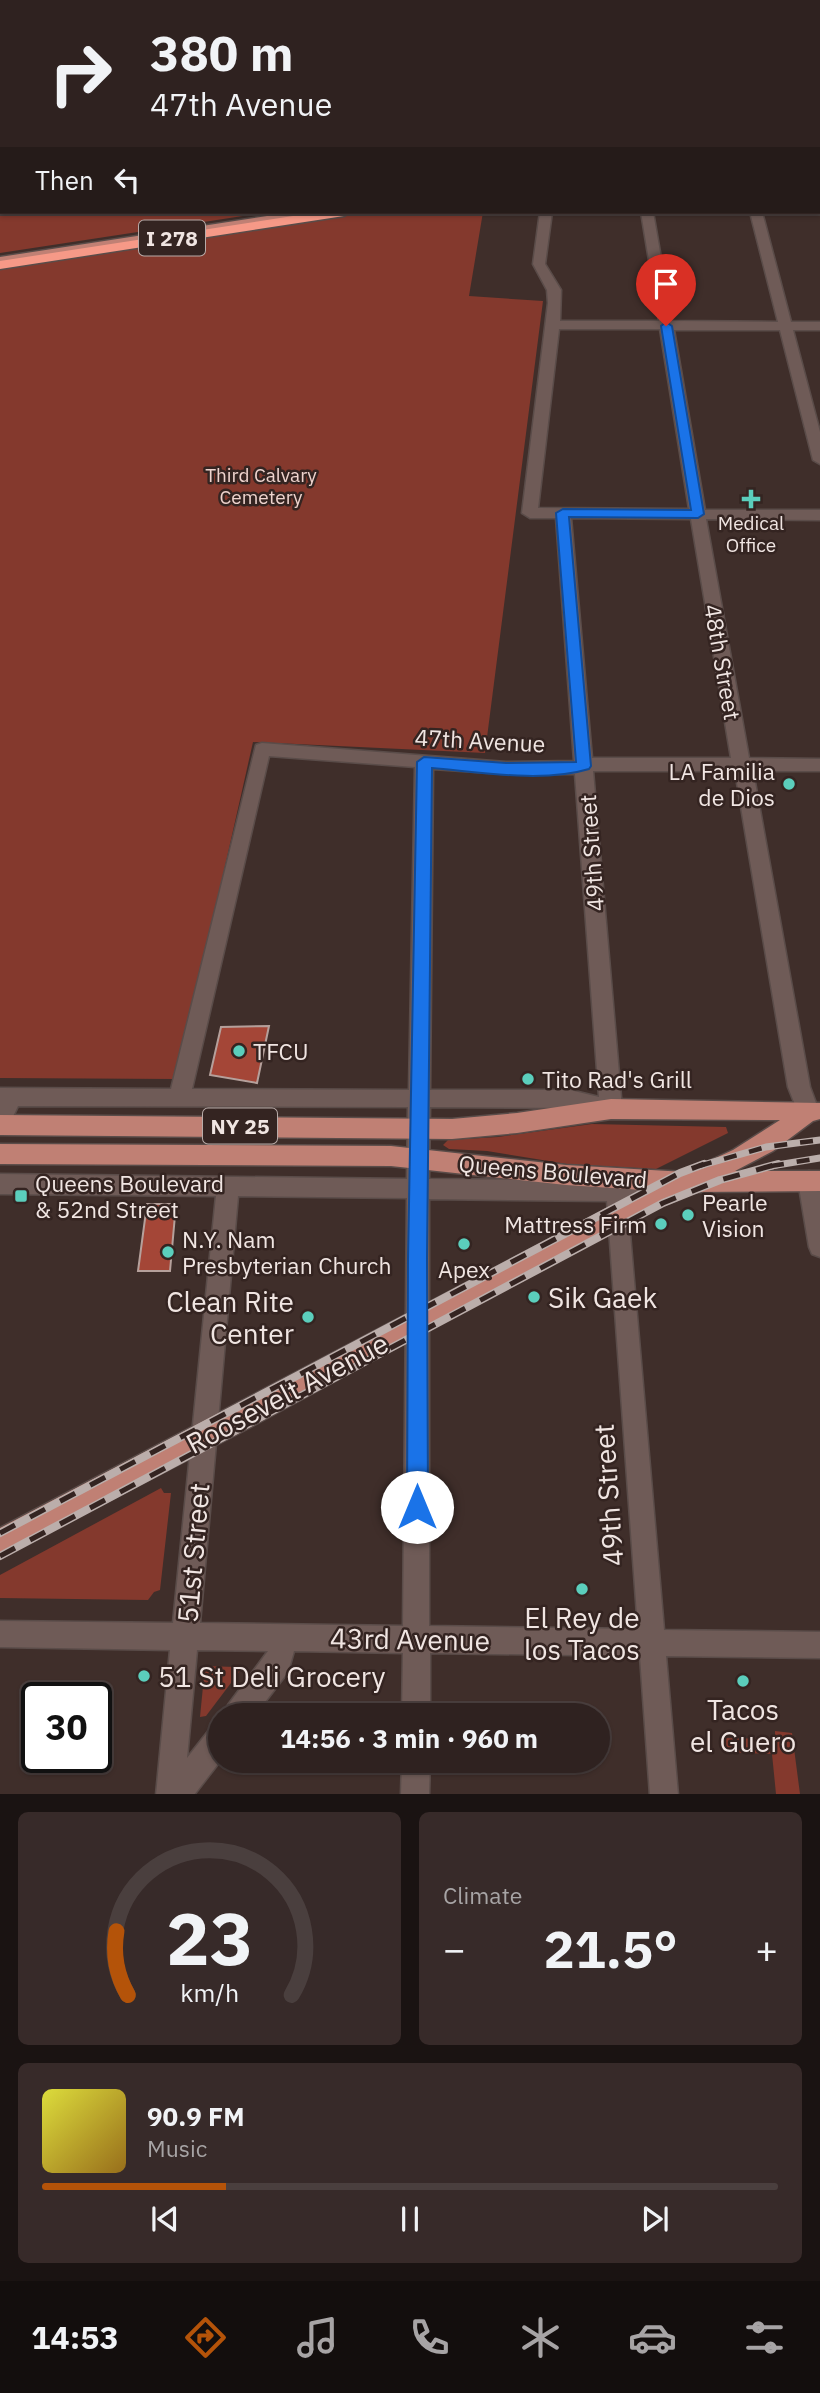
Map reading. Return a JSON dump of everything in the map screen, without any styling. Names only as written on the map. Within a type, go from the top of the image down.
[{"type":"highway","name":"I 278","points":[[0,261],[273,214]]},
{"type":"highway","name":"I 278","points":[[0,261],[330,214]]},
{"type":"main road","points":[[0,261],[305,214]]},
{"type":"main road","name":"Queens Boulevard","points":[[0,1123],[485,1127],[611,1109],[757,1112],[816,1109]]},
{"type":"main road","name":"Roosevelt Avenue","points":[[0,1543],[203,1439],[419,1322],[617,1203],[716,1171],[787,1131],[816,1109]]},
{"type":"main road","name":"Queens Boulevard","points":[[0,1154],[420,1158],[566,1175],[686,1182],[814,1181]]},
{"type":"street","points":[[546,214],[539,261],[541,270],[555,293],[530,513],[820,515]]},
{"type":"street","name":"48th Street","points":[[648,214],[698,514],[800,1087],[816,1109]]},
{"type":"street","points":[[757,214],[820,460]]},
{"type":"street","points":[[552,325],[820,326]]},
{"type":"street","name":"49th Street","points":[[563,513],[611,1109]]},
{"type":"street","name":"47th Avenue","points":[[179,1098],[262,749],[506,768],[566,769],[601,763],[820,765]]},
{"type":"street","points":[[416,1703],[424,762]]},
{"type":"street","points":[[0,1123],[6,1097]]},
{"type":"street","name":"Queens Boulevard","points":[[6,1097],[570,1099],[611,1109]]},
{"type":"street","points":[[814,1181],[820,1247]]},
{"type":"street","name":"Queens Boulevard","points":[[0,1184],[419,1189],[617,1203]]},
{"type":"street","name":"51st Street","points":[[170,1794],[228,1186]]},
{"type":"street","name":"49th Street","points":[[617,1203],[664,1794]]},
{"type":"street","name":"43rd Avenue","points":[[0,1634],[820,1645]]},
{"type":"street","points":[[247,1703],[278,1662],[285,1637]]},
{"type":"street","points":[[177,1794],[208,1754]]},
{"type":"street","points":[[415,1794],[416,1773]]},
{"type":"green space","points":[[0,214],[256,214],[0,253]]},
{"type":"green space","name":"Third Calvary Cemetery","points":[[357,214],[483,214],[469,296],[543,301],[485,753],[253,742],[177,1079],[0,1078],[0,269]]},
{"type":"green space","points":[[592,1124],[726,1127],[728,1133],[656,1169],[567,1164],[487,1151],[449,1149],[443,1145],[448,1140],[498,1137]]},
{"type":"green space","points":[[161,1488],[164,1493],[171,1493],[160,1590],[154,1592],[148,1600],[0,1598],[0,1575]]},
{"type":"green space","points":[[205,1666],[236,1667],[240,1671],[216,1703],[208,1703],[206,1716],[200,1717]]},
{"type":"green space","points":[[775,1731],[792,1733],[800,1794],[776,1794],[772,1754],[723,1752],[723,1738],[775,1739]]},
{"type":"building","name":"TFCU","points":[[269,1026],[257,1083],[210,1075],[221,1027]]},
{"type":"building","points":[[147,1204],[176,1204],[170,1271],[138,1271]]},
{"type":"railway","points":[[699,1166],[766,1147],[820,1140]]},
{"type":"railway","points":[[771,1166],[820,1158]]},
{"type":"railway","points":[[0,1533],[680,1173],[704,1164]]},
{"type":"railway","points":[[0,1556],[663,1203],[720,1180],[778,1164]]},
{"type":"place","name":"Medical Office","points":[[751,499]]},
{"type":"place","name":"LA Familia de Dios","points":[[789,784]]},
{"type":"place","name":"TFCU","points":[[239,1051]]},
{"type":"place","name":"Tito Rad's Grill","points":[[528,1079]]},
{"type":"place","name":"Queens Boulevard & 52nd Street","points":[[21,1196]]},
{"type":"place","name":"Pearle Vision","points":[[688,1215]]},
{"type":"place","name":"Mattress Firm","points":[[661,1224]]},
{"type":"place","name":"Apex","points":[[464,1244]]},
{"type":"place","name":"N.Y. Nam Presbyterian Church","points":[[168,1252]]},
{"type":"place","name":"Sik Gaek","points":[[534,1297]]},
{"type":"place","name":"Clean Rite Center","points":[[308,1317]]},
{"type":"place","name":"El Rey de los Tacos","points":[[582,1589]]},
{"type":"place","name":"51 St Deli Grocery","points":[[144,1676]]},
{"type":"place","name":"Tacos el Guero","points":[[743,1681]]},
{"type":"route","points":[[417,1507],[417,1259],[424,762],[506,768],[566,769],[584,766],[563,513],[698,514],[666,326]]}]
